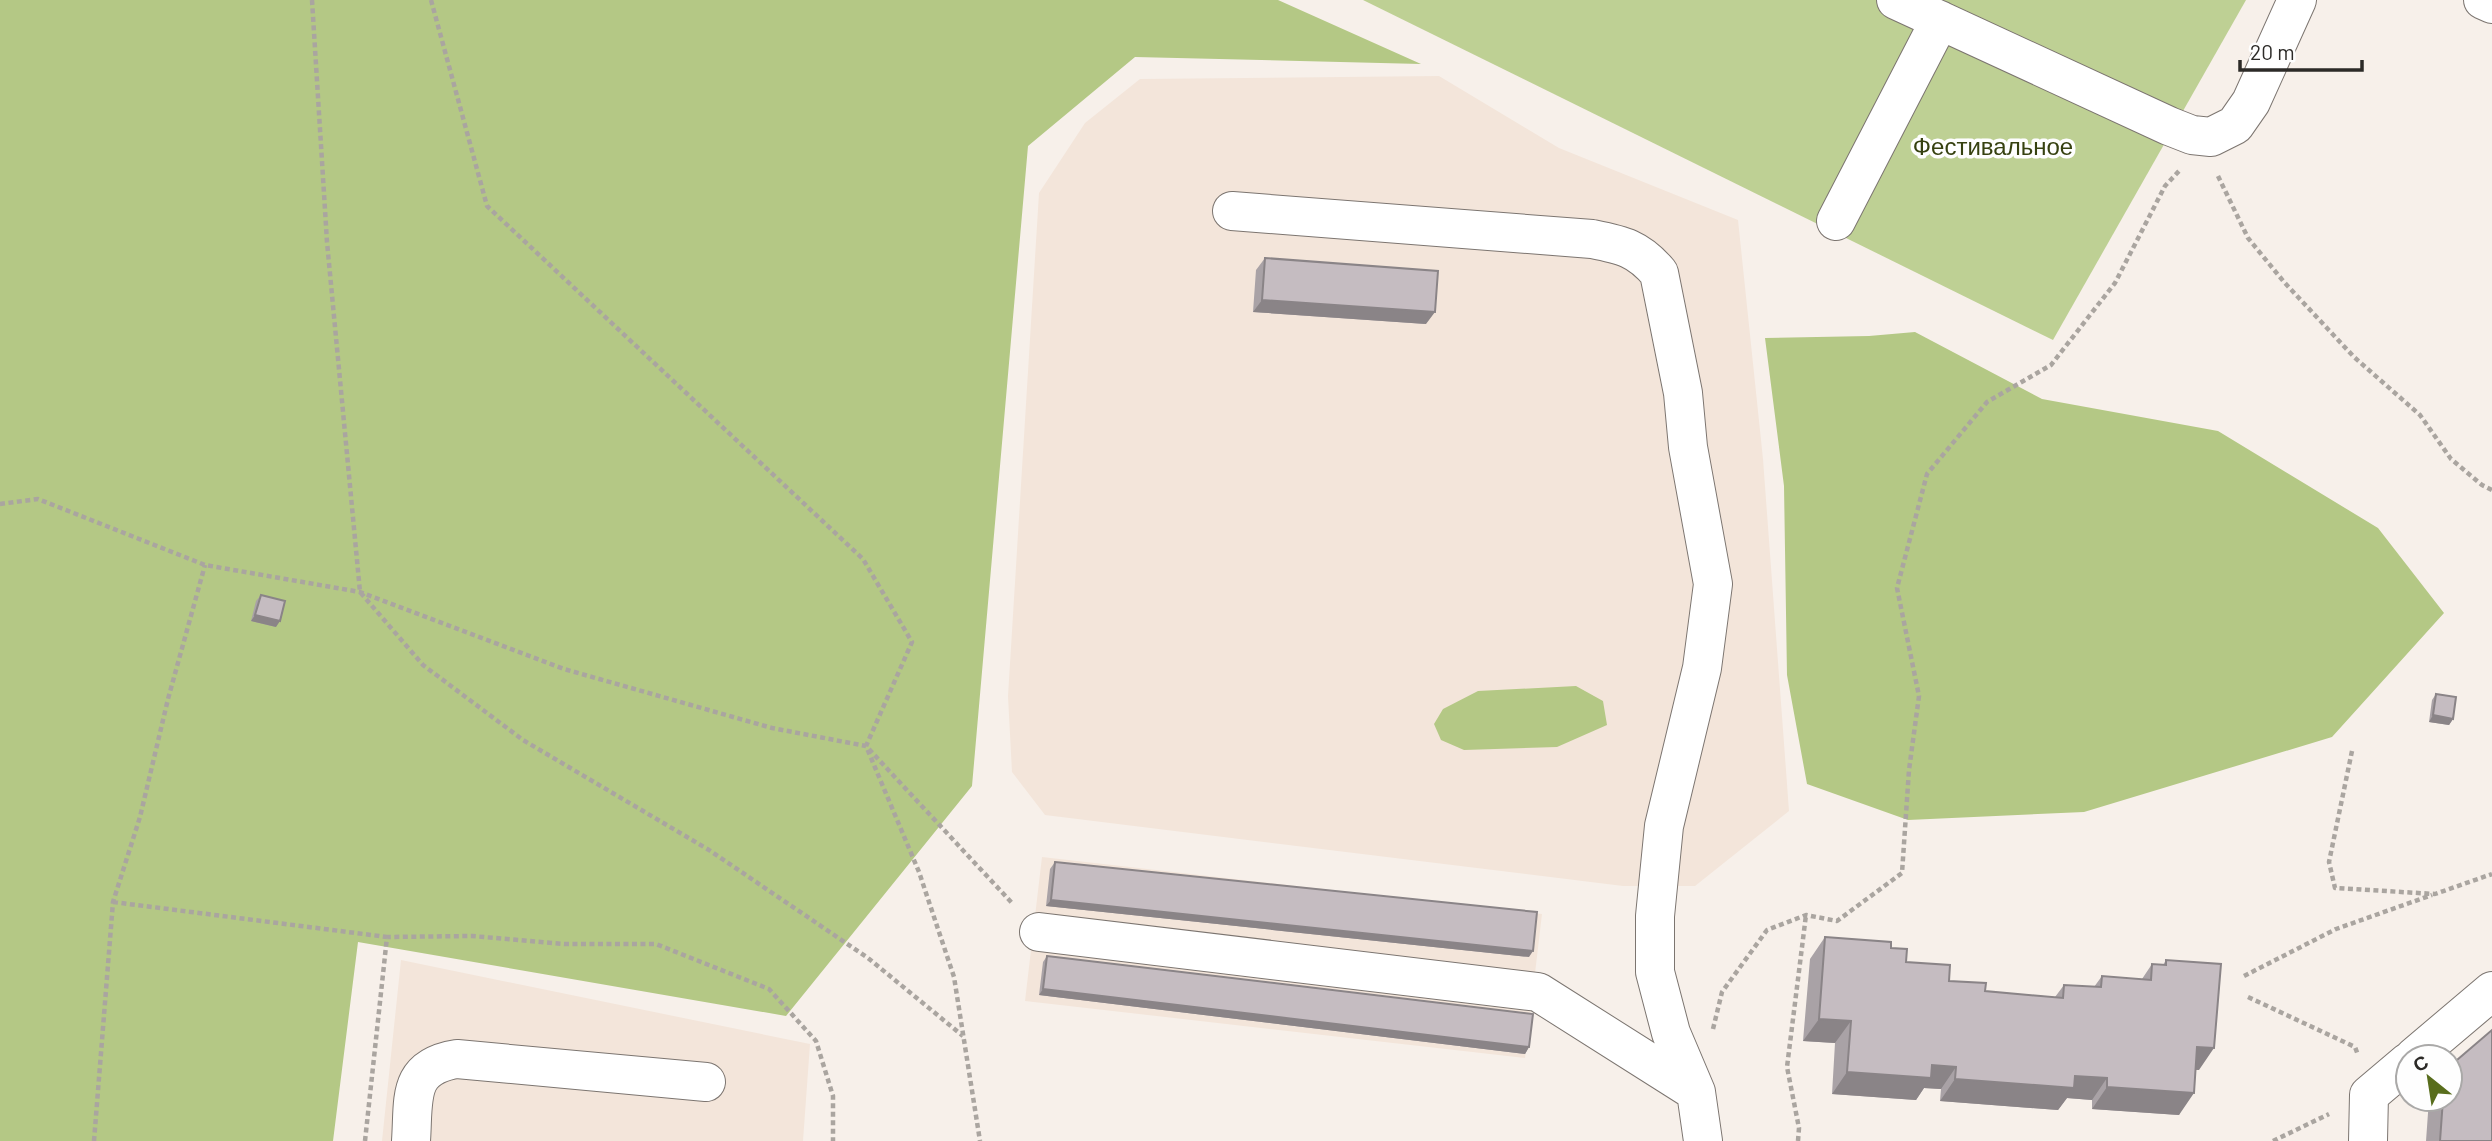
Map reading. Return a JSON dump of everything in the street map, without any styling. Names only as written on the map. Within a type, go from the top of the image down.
[{"type":"street","points":[[1896,0],[2169,126],[2192,135],[2211,137],[2235,125],[2251,102],[2297,0]]},
{"type":"street","points":[[2483,0],[2492,4]]},
{"type":"street","points":[[1836,221],[1940,20]]},
{"type":"street","points":[[1232,211],[1592,239],[1625,246],[1646,257],[1659,273],[1683,393],[1688,447],[1713,584],[1702,668],[1664,826],[1655,916],[1655,972],[1671,1033],[1696,1092],[1703,1141]]},
{"type":"street","points":[[1039,932],[1538,992],[1696,1092]]},
{"type":"street","points":[[2431,1043],[2492,991]]},
{"type":"street","points":[[411,1141],[416,1083],[425,1072],[440,1062],[457,1059],[706,1082]]},
{"type":"street","points":[[2368,1141],[2369,1095],[2394,1074]]},
{"type":"path","points":[[313,0],[327,242],[360,592],[423,666],[523,740],[709,850],[868,958],[964,1037]]},
{"type":"path","points":[[431,0],[487,206],[863,559],[912,642],[866,746],[919,872],[954,977],[980,1141]]},
{"type":"path","points":[[2211,137],[2214,168],[2248,237],[2277,274],[2354,357],[2420,415],[2451,459],[2492,490]]},
{"type":"path","points":[[1696,1092],[1722,992],[1767,930],[1806,915],[1837,921],[1902,873],[1909,770],[1919,696],[1897,589],[1927,474],[1987,402],[2051,365],[2115,283],[2165,186],[2211,137]]},
{"type":"path","points":[[0,504],[38,499],[205,565],[360,592],[564,669],[772,728],[866,746],[1039,932]]},
{"type":"path","points":[[94,1141],[113,902],[140,817],[168,699],[205,565]]},
{"type":"path","points":[[2352,751],[2329,862],[2335,888],[2435,894]]},
{"type":"path","points":[[2244,976],[2336,929],[2492,874]]},
{"type":"path","points":[[113,902],[387,937],[472,936],[564,944],[656,944],[769,989],[816,1041],[833,1096],[833,1141]]},
{"type":"path","points":[[1798,1141],[1799,1128],[1787,1067],[1806,915]]},
{"type":"path","points":[[365,1141],[387,937]]},
{"type":"path","points":[[2248,997],[2356,1047],[2369,1095],[2273,1141]]},
{"type":"shaded area","points":[[1439,76],[1559,148],[1738,220],[1763,459],[1789,811],[1695,886],[1623,886],[1045,815],[1012,772],[1008,696],[1039,193],[1085,123],[1140,79]]},
{"type":"shaded area","points":[[1042,857],[1542,914],[1525,1058],[1025,1001]]},
{"type":"shaded area","points":[[401,960],[810,1044],[803,1141],[382,1141]]},
{"type":"green space","points":[[0,0],[1278,0],[1421,64],[1135,57],[1028,146],[972,786],[786,1016],[358,942],[333,1141],[0,1141]]},
{"type":"green space","name":"Фестивальное","points":[[1363,0],[2246,0],[2053,340]]},
{"type":"green space","points":[[1915,332],[2042,399],[2218,431],[2378,528],[2444,613],[2332,737],[2084,812],[1908,820],[1807,784],[1787,675],[1784,486],[1765,338],[1869,336]]},
{"type":"green space","points":[[1576,686],[1603,701],[1607,725],[1557,747],[1464,750],[1441,740],[1434,724],[1443,709],[1478,691]]},
{"type":"building","points":[[1265,258],[1438,271],[1435,312],[1262,300]]},
{"type":"building","points":[[261,595],[285,601],[280,621],[255,615]]},
{"type":"building","points":[[2436,694],[2456,697],[2453,719],[2433,715]]},
{"type":"building","points":[[1055,862],[1537,912],[1533,951],[1051,900]]},
{"type":"building","points":[[1825,937],[1891,942],[1891,948],[1907,949],[1906,962],[1950,965],[1949,981],[1986,983],[1985,991],[2063,998],[2064,985],[2101,987],[2102,976],[2151,980],[2152,964],[2166,965],[2166,960],[2221,964],[2214,1048],[2197,1047],[2194,1093],[2107,1087],[2107,1078],[2075,1076],[2074,1088],[1955,1079],[1956,1067],[1932,1065],[1931,1078],[1847,1072],[1851,1021],[1819,1019]]},
{"type":"building","points":[[1047,956],[1533,1014],[1529,1047],[1043,989]]},
{"type":"building","points":[[2492,1030],[2492,1141],[2440,1141],[2442,1113],[2464,1113],[2464,1054]]}]
